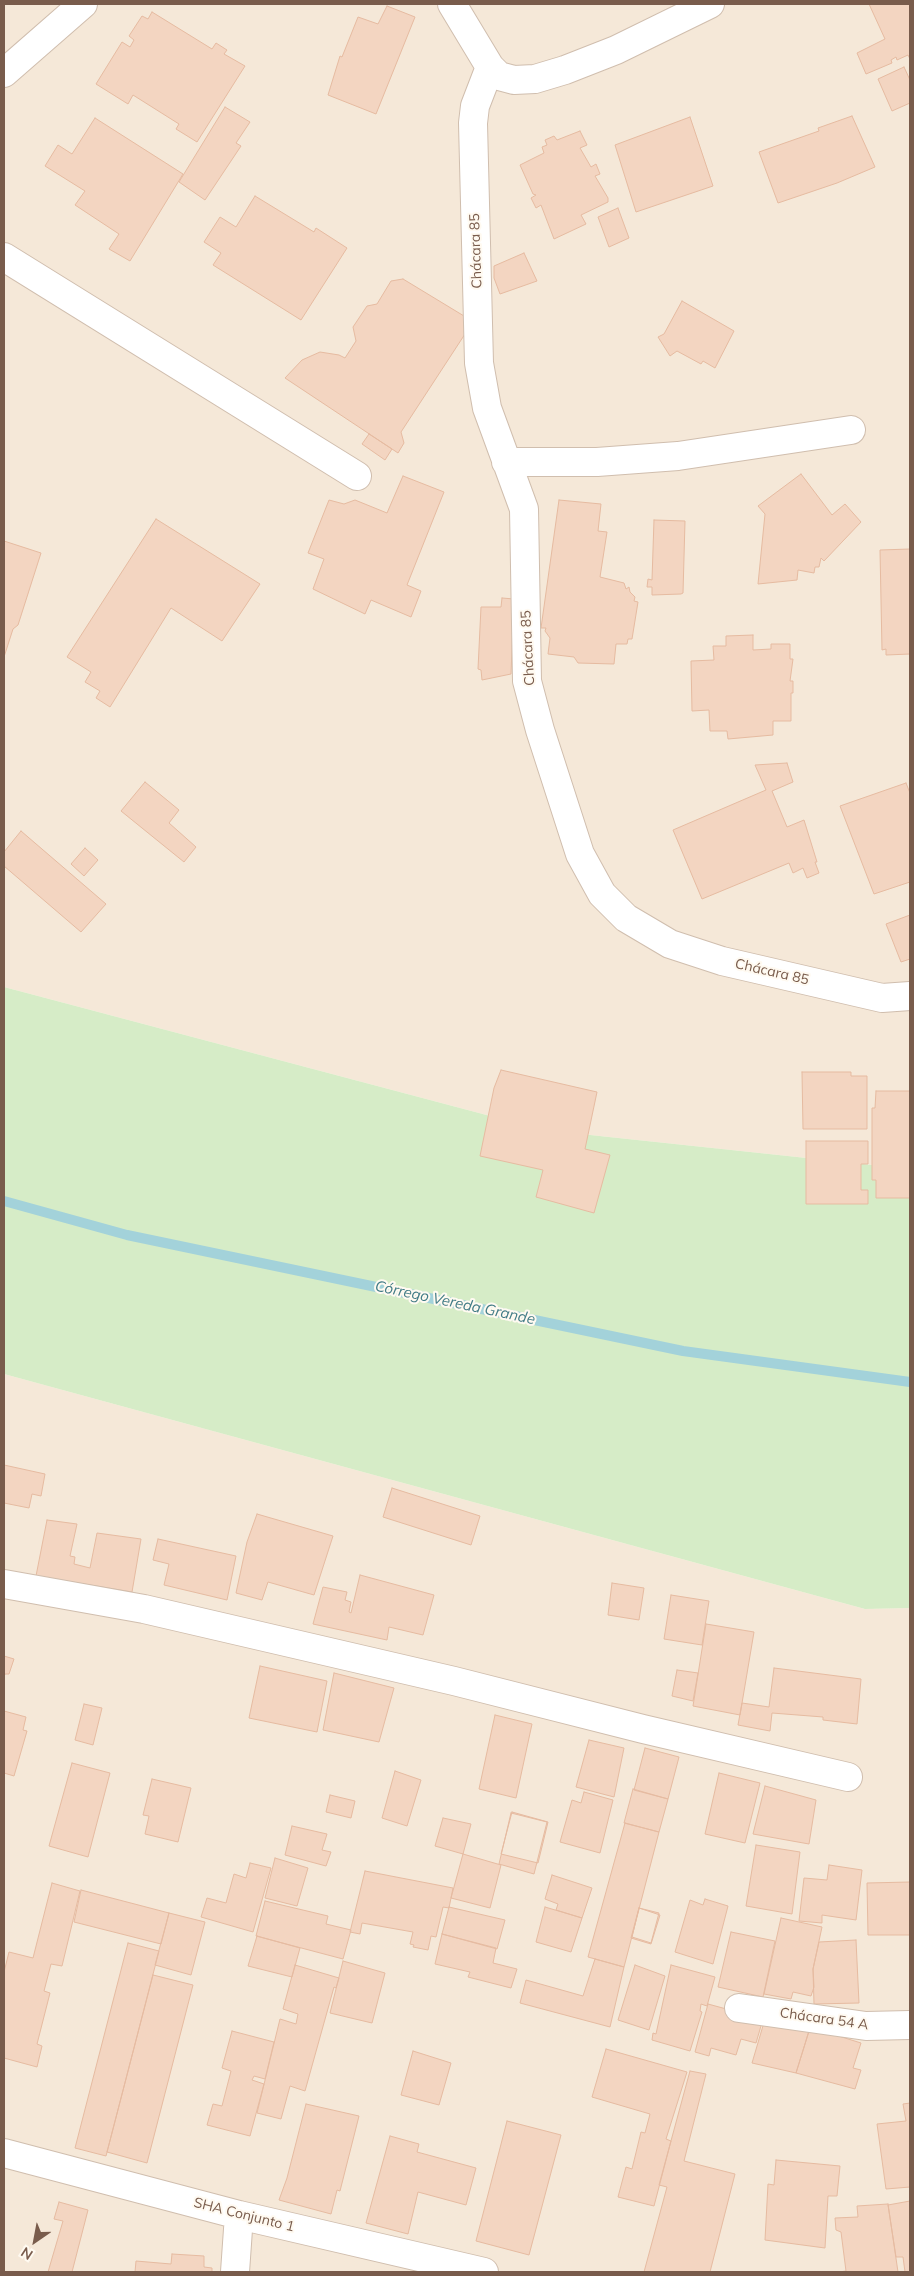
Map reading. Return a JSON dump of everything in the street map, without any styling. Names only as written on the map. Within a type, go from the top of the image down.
[{"type":"street","points":[[4,73],[84,4]]},
{"type":"street","points":[[452,4],[490,67],[499,76],[514,80],[535,80],[616,50],[710,4]]},
{"type":"street","name":"Chácara 85","points":[[490,67],[475,106],[473,123],[479,363],[487,408],[524,509],[527,681],[542,739],[580,854],[602,894],[626,918],[670,944],[722,961],[882,998],[910,996]]},
{"type":"street","points":[[4,257],[356,476]]},
{"type":"street","points":[[506,462],[597,462],[678,456],[851,430]]},
{"type":"street","points":[[4,1584],[173,1616],[454,1681],[643,1729],[848,1777]]},
{"type":"street","name":"Chácara 54 A","points":[[739,2008],[866,2026],[910,2025]]},
{"type":"street","name":"SHA Conjunto 1","points":[[4,2153],[239,2215],[484,2272]]},
{"type":"street","points":[[235,2272],[239,2215]]},
{"type":"shaded area","points":[[4,4],[910,4],[910,1169],[543,1130],[4,987]]},
{"type":"shaded area","points":[[4,1374],[865,1609],[910,1608],[910,2272],[4,2272]]},
{"type":"green space","points":[[4,987],[543,1130],[910,1169],[910,1608],[865,1609],[4,1374]]},
{"type":"building","points":[[869,4],[910,4],[910,59],[908,55],[897,60],[896,57],[891,60],[892,63],[866,74],[857,53],[885,39]]},
{"type":"building","points":[[387,6],[415,17],[376,114],[328,95],[340,56],[342,57],[358,17],[378,24]]},
{"type":"building","points":[[152,12],[212,49],[216,43],[227,50],[224,54],[245,66],[197,142],[176,129],[179,124],[133,95],[128,104],[96,84],[122,42],[130,47],[134,40],[129,36],[142,16],[148,19]]},
{"type":"building","points":[[904,67],[910,80],[910,103],[892,111],[878,79]]},
{"type":"building","points":[[225,107],[250,122],[236,143],[241,146],[205,200],[179,182]]},
{"type":"building","points":[[852,116],[875,167],[837,183],[778,203],[759,152],[819,131],[818,128]]},
{"type":"building","points":[[690,117],[713,186],[636,212],[615,145]]},
{"type":"building","points":[[95,118],[183,174],[130,261],[109,249],[119,234],[75,205],[85,191],[45,166],[58,145],[72,154]]},
{"type":"building","points":[[580,131],[587,145],[580,148],[591,167],[596,164],[600,174],[595,176],[608,198],[608,202],[581,215],[586,224],[554,239],[541,205],[536,208],[531,198],[536,195],[533,194],[520,165],[544,153],[542,147],[547,145],[545,140],[554,136],[557,140]]},
{"type":"building","points":[[255,196],[314,232],[316,228],[347,248],[301,320],[213,265],[221,253],[204,242],[220,217],[236,227]]},
{"type":"building","points":[[618,208],[629,238],[609,247],[598,217]]},
{"type":"building","points":[[524,253],[537,281],[500,294],[494,278],[494,266]]},
{"type":"building","points":[[403,279],[464,316],[465,334],[401,432],[404,443],[398,453],[285,378],[302,360],[320,352],[339,355],[345,358],[356,341],[353,327],[367,306],[377,304],[391,281]]},
{"type":"building","points":[[682,301],[734,331],[715,368],[703,361],[701,364],[677,351],[670,356],[658,337],[664,334]]},
{"type":"building","points":[[369,434],[392,449],[385,460],[362,444]]},
{"type":"building","points":[[801,474],[832,515],[845,504],[861,522],[824,561],[821,558],[819,567],[815,567],[814,573],[798,570],[797,580],[758,584],[765,514],[758,506]]},
{"type":"building","points":[[403,476],[444,492],[407,585],[421,591],[411,617],[371,600],[365,614],[313,589],[324,559],[308,553],[329,500],[344,504],[355,500],[387,513]]},
{"type":"building","points":[[559,500],[601,504],[598,531],[607,532],[600,577],[624,583],[626,589],[629,587],[630,592],[635,597],[634,601],[638,602],[632,639],[628,639],[627,644],[616,644],[614,664],[578,663],[574,657],[548,654],[550,638],[545,631],[546,628],[541,628]]},
{"type":"building","points":[[156,519],[260,584],[222,641],[171,608],[110,707],[96,698],[100,691],[85,682],[91,672],[67,657]]},
{"type":"building","points":[[654,520],[685,521],[683,593],[681,594],[652,595],[652,587],[647,587],[648,579],[652,580]]},
{"type":"building","points":[[4,541],[41,553],[18,625],[13,629],[4,657]]},
{"type":"building","points":[[910,549],[910,654],[886,655],[886,649],[882,650],[880,550]]},
{"type":"building","points":[[502,598],[514,599],[511,674],[482,680],[481,670],[478,669],[481,607],[501,607]]},
{"type":"building","points":[[753,635],[753,650],[771,649],[771,644],[790,644],[790,659],[793,659],[790,681],[793,681],[791,721],[773,721],[773,735],[728,739],[727,731],[710,731],[709,710],[692,711],[691,661],[714,660],[713,646],[726,646],[726,636]]},
{"type":"building","points":[[787,763],[793,782],[772,791],[787,827],[804,820],[819,873],[807,878],[803,868],[793,873],[789,863],[702,899],[673,830],[766,790],[755,765]]},
{"type":"building","points":[[145,782],[179,810],[169,823],[196,847],[184,862],[121,811]]},
{"type":"building","points":[[906,783],[910,793],[910,882],[874,894],[840,806]]},
{"type":"building","points":[[21,831],[106,904],[81,932],[4,866],[4,852]]},
{"type":"building","points":[[85,848],[98,860],[84,876],[71,864]]},
{"type":"building","points":[[910,915],[910,959],[901,962],[886,924]]},
{"type":"building","points":[[501,1070],[597,1092],[585,1149],[610,1155],[594,1213],[536,1197],[543,1170],[480,1156],[494,1088]]},
{"type":"building","points":[[802,1072],[851,1072],[851,1076],[867,1076],[867,1129],[803,1129]]},
{"type":"building","points":[[876,1091],[910,1091],[910,1198],[876,1198],[876,1180],[872,1180],[872,1108],[875,1108]]},
{"type":"building","points":[[806,1141],[868,1141],[868,1164],[861,1164],[861,1190],[868,1190],[868,1204],[806,1204]]},
{"type":"building","points":[[4,1465],[45,1474],[41,1496],[32,1494],[29,1508],[4,1503]]},
{"type":"building","points":[[392,1488],[480,1516],[471,1545],[383,1517]]},
{"type":"building","points":[[257,1514],[333,1536],[314,1595],[268,1582],[262,1600],[236,1593],[247,1542]]},
{"type":"building","points":[[47,1520],[77,1524],[70,1556],[75,1557],[74,1564],[90,1568],[97,1533],[141,1539],[132,1592],[36,1576]]},
{"type":"building","points":[[158,1539],[236,1556],[227,1600],[164,1585],[169,1564],[153,1560]]},
{"type":"building","points":[[360,1575],[434,1595],[423,1635],[389,1627],[387,1640],[313,1624],[323,1587],[347,1592],[345,1600],[351,1602],[349,1612],[351,1613]]},
{"type":"building","points":[[612,1583],[644,1588],[639,1620],[608,1615]]},
{"type":"building","points":[[671,1595],[709,1601],[702,1645],[664,1639]]},
{"type":"building","points":[[706,1624],[754,1632],[740,1715],[693,1706]]},
{"type":"building","points":[[4,1656],[14,1659],[9,1674],[5,1674],[4,1677]]},
{"type":"building","points":[[260,1666],[327,1681],[317,1732],[249,1718]]},
{"type":"building","points":[[774,1668],[861,1679],[857,1724],[823,1720],[823,1717],[772,1713],[770,1731],[738,1725],[742,1703],[769,1707]]},
{"type":"building","points":[[677,1670],[698,1673],[693,1701],[672,1696]]},
{"type":"building","points":[[334,1673],[394,1688],[379,1742],[323,1730]]},
{"type":"building","points":[[84,1704],[102,1708],[93,1745],[75,1740]]},
{"type":"building","points":[[4,1711],[26,1717],[23,1730],[27,1731],[14,1776],[4,1773]]},
{"type":"building","points":[[495,1715],[532,1724],[516,1798],[479,1789]]},
{"type":"building","points":[[589,1740],[624,1748],[614,1797],[576,1787]]},
{"type":"building","points":[[645,1748],[679,1757],[668,1799],[634,1790]]},
{"type":"building","points":[[72,1763],[110,1773],[88,1857],[49,1846]]},
{"type":"building","points":[[395,1771],[421,1780],[407,1826],[382,1818]]},
{"type":"building","points":[[719,1773],[760,1783],[745,1843],[705,1834]]},
{"type":"building","points":[[152,1779],[191,1788],[178,1842],[145,1834],[149,1816],[143,1815]]},
{"type":"building","points":[[765,1786],[816,1800],[809,1844],[753,1834]]},
{"type":"building","points":[[633,1789],[668,1799],[659,1832],[624,1823]]},
{"type":"building","points":[[584,1792],[613,1800],[600,1853],[560,1842],[572,1800],[581,1803]]},
{"type":"building","points":[[330,1795],[355,1801],[351,1818],[326,1812]]},
{"type":"building","points":[[512,1812],[548,1822],[538,1863],[501,1854]]},
{"type":"building","points":[[511,1813],[547,1822],[534,1874],[499,1864]]},
{"type":"building","points":[[443,1818],[471,1824],[463,1854],[435,1846]]},
{"type":"building","points":[[625,1823],[659,1832],[624,1967],[588,1957]]},
{"type":"building","points":[[292,1826],[327,1834],[322,1850],[331,1852],[326,1866],[285,1855]]},
{"type":"building","points":[[756,1845],[800,1852],[792,1914],[746,1906]]},
{"type":"building","points":[[463,1854],[501,1865],[490,1908],[451,1898]]},
{"type":"building","points":[[275,1858],[308,1868],[297,1906],[265,1898]]},
{"type":"building","points":[[250,1863],[271,1868],[253,1932],[201,1917],[207,1898],[226,1903],[234,1874],[246,1878]]},
{"type":"building","points":[[829,1865],[862,1870],[856,1920],[822,1915],[822,1923],[799,1921],[804,1878],[827,1880]]},
{"type":"building","points":[[365,1871],[453,1888],[449,1908],[443,1907],[436,1937],[431,1936],[428,1950],[413,1947],[414,1945],[410,1944],[413,1932],[362,1923],[360,1934],[350,1932]]},
{"type":"building","points":[[552,1875],[592,1888],[582,1918],[556,1910],[558,1904],[545,1899]]},
{"type":"building","points":[[910,1882],[910,1935],[868,1935],[867,1883]]},
{"type":"building","points":[[52,1883],[80,1891],[62,1966],[51,1964],[44,1991],[50,1993],[37,2044],[42,2046],[37,2067],[4,2058],[4,1972],[9,1952],[33,1958]]},
{"type":"building","points":[[81,1890],[169,1913],[161,1944],[74,1922]]},
{"type":"building","points":[[705,1899],[728,1906],[713,1964],[675,1952],[690,1900],[703,1905]]},
{"type":"building","points":[[265,1901],[328,1916],[326,1924],[351,1930],[343,1959],[256,1936]]},
{"type":"building","points":[[449,1907],[505,1920],[497,1949],[442,1934]]},
{"type":"building","points":[[545,1907],[582,1918],[571,1952],[536,1942]]},
{"type":"building","points":[[639,1908],[659,1913],[651,1943],[632,1937]]},
{"type":"building","points":[[639,1908],[660,1915],[651,1944],[631,1938]]},
{"type":"building","points":[[169,1913],[205,1922],[191,1975],[155,1965]]},
{"type":"building","points":[[781,1918],[822,1927],[813,1969],[814,1987],[811,1996],[793,1992],[791,1999],[764,1994]]},
{"type":"building","points":[[731,1932],[775,1941],[763,1997],[718,1987]]},
{"type":"building","points":[[442,1934],[496,1948],[493,1963],[517,1969],[511,1988],[468,1977],[470,1972],[435,1964]]},
{"type":"building","points":[[257,1936],[300,1948],[292,1977],[248,1966]]},
{"type":"building","points":[[856,1940],[859,2003],[814,2004],[813,1969],[819,1942]]},
{"type":"building","points":[[128,1943],[159,1951],[106,2156],[75,2148]]},
{"type":"building","points":[[595,1959],[624,1967],[610,2027],[520,2003],[526,1980],[583,1996]]},
{"type":"building","points":[[343,1961],[385,1973],[372,2023],[330,2013]]},
{"type":"building","points":[[295,1965],[339,1978],[336,1988],[334,1987],[305,2091],[290,2086],[281,2119],[257,2113],[280,2019],[296,2024],[298,2014],[283,2009]]},
{"type":"building","points":[[635,1965],[665,1976],[649,2030],[618,2020]]},
{"type":"building","points":[[671,1965],[715,1977],[707,2006],[701,2004],[700,2011],[702,2012],[690,2051],[652,2040],[653,2033],[656,2034]]},
{"type":"building","points":[[153,1975],[193,1985],[147,2163],[107,2152]]},
{"type":"building","points":[[708,2004],[763,2019],[756,2043],[741,2039],[736,2055],[711,2048],[709,2056],[695,2052]]},
{"type":"building","points":[[765,2019],[809,2031],[796,2073],[752,2063]]},
{"type":"building","points":[[232,2031],[274,2042],[265,2079],[254,2076],[252,2080],[264,2084],[250,2136],[207,2125],[213,2104],[222,2106],[231,2071],[222,2068]]},
{"type":"building","points":[[809,2031],[829,2033],[861,2043],[853,2068],[861,2070],[855,2089],[796,2073]]},
{"type":"building","points":[[606,2049],[687,2072],[666,2139],[671,2141],[654,2206],[618,2197],[626,2167],[632,2169],[641,2132],[645,2133],[650,2114],[592,2097]]},
{"type":"building","points":[[413,2051],[451,2063],[439,2105],[401,2095]]},
{"type":"building","points":[[690,2071],[706,2074],[684,2161],[735,2174],[710,2272],[644,2272],[667,2187],[659,2185]]},
{"type":"building","points":[[910,2103],[910,2187],[886,2189],[877,2124],[906,2121],[903,2104]]},
{"type":"building","points":[[306,2104],[359,2116],[340,2191],[337,2190],[331,2214],[279,2200],[287,2178]]},
{"type":"building","points":[[507,2121],[561,2135],[529,2255],[476,2241]]},
{"type":"building","points":[[390,2136],[419,2144],[417,2152],[476,2168],[466,2205],[418,2192],[408,2234],[366,2223]]},
{"type":"building","points":[[776,2160],[840,2166],[837,2196],[828,2196],[825,2248],[765,2240],[768,2184],[774,2185]]},
{"type":"building","points":[[910,2201],[910,2272],[905,2272],[903,2257],[896,2257],[888,2205]]},
{"type":"building","points":[[59,2202],[88,2210],[72,2272],[48,2272],[63,2221],[54,2219]]},
{"type":"building","points":[[888,2204],[898,2272],[839,2272],[846,2271],[841,2232],[836,2230],[835,2218],[858,2217],[857,2206]]},
{"type":"building","points":[[172,2254],[204,2256],[204,2267],[212,2268],[212,2272],[135,2272],[136,2261],[171,2264]]},
{"type":"waterway","name":"Córrego Vereda Grande","points":[[4,1201],[127,1235],[683,1351],[910,1382]]}]
